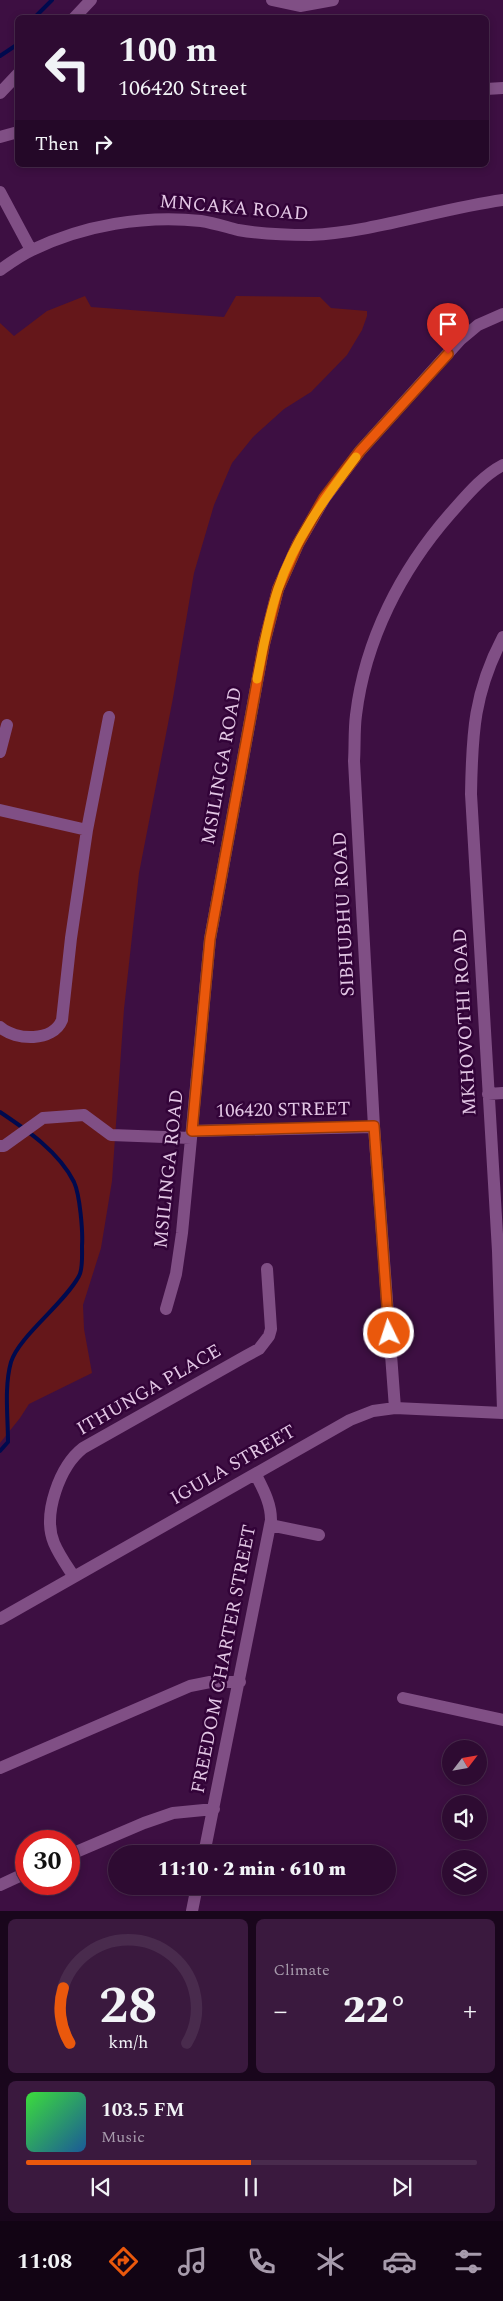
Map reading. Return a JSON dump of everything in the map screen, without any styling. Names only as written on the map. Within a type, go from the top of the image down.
[{"type":"street","points":[[77,15],[91,0]]},
{"type":"street","points":[[272,0],[300,6],[333,0]]},
{"type":"street","points":[[0,93],[15,77]]},
{"type":"street","points":[[489,89],[503,88]]},
{"type":"street","points":[[0,137],[15,133]]},
{"type":"street","points":[[0,192],[31,250]]},
{"type":"street","name":"MNCAKA ROAD","points":[[0,270],[31,250],[93,228],[124,222],[161,219],[195,221],[274,234],[310,234],[354,230],[503,200]]},
{"type":"street","name":"MSILINGA ROAD","points":[[166,1309],[178,1266],[210,939],[264,644],[278,589],[298,544],[324,498],[360,451],[460,340],[478,326],[503,314]]},
{"type":"street","name":"SIBHUBHU ROAD","points":[[395,1408],[374,1126],[354,761],[356,715],[366,668],[381,622],[397,588],[431,536],[473,488],[503,465]]},
{"type":"street","name":"MKHOVOTHI ROAD","points":[[503,637],[489,663],[478,697],[472,740],[471,794],[498,1251],[503,1411]]},
{"type":"street","points":[[0,1027],[13,1035],[24,1036],[48,1035],[60,1026],[64,1008],[71,938],[87,830],[109,717]]},
{"type":"street","points":[[0,752],[7,724]]},
{"type":"street","points":[[0,810],[87,830]]},
{"type":"street","points":[[488,1094],[503,1093]]},
{"type":"street","name":"106420 STREET","points":[[0,1146],[4,1146],[43,1118],[84,1115],[112,1134],[191,1134],[374,1126]]},
{"type":"street","name":"ITHUNGA PLACE","points":[[74,1577],[54,1543],[50,1526],[53,1504],[74,1455],[83,1448],[246,1356],[265,1343],[271,1329],[267,1269]]},
{"type":"street","name":"IGULA STREET","points":[[0,1619],[350,1420],[373,1411],[395,1408],[503,1411]]},
{"type":"street","name":"FREEDOM CHARTER STREET","points":[[206,1845],[270,1525],[271,1510],[256,1474]]},
{"type":"street","points":[[270,1525],[319,1535]]},
{"type":"street","points":[[0,1768],[190,1686],[210,1682],[240,1682]]},
{"type":"street","points":[[403,1698],[503,1720]]},
{"type":"street","points":[[80,1850],[144,1823],[173,1813],[214,1809]]},
{"type":"street","points":[[0,1884],[15,1878]]},
{"type":"street","points":[[192,1911],[195,1895]]},
{"type":"shaded area","points":[[85,296],[91,307],[224,317],[236,296],[320,297],[331,308],[367,311],[367,316],[362,330],[347,355],[311,392],[284,409],[253,437],[232,463],[214,505],[194,573],[173,698],[139,873],[124,1009],[112,1181],[101,1248],[83,1305],[84,1329],[92,1373],[29,1404],[0,1443],[0,323],[14,336],[47,311]]},
{"type":"waterway","points":[[37,15],[52,0]]},
{"type":"waterway","points":[[0,56],[15,46]]},
{"type":"waterway","points":[[0,1112],[42,1142],[68,1171],[78,1196],[82,1240],[82,1266],[79,1276],[63,1298],[23,1342],[11,1362],[7,1392],[8,1442],[0,1451]]},
{"type":"slow traffic","points":[[257,679],[278,589],[298,544],[324,498],[356,457]]},
{"type":"route","points":[[389,1333],[374,1126],[192,1131],[210,939],[264,644],[278,589],[298,544],[324,498],[360,451],[448,354]]}]
